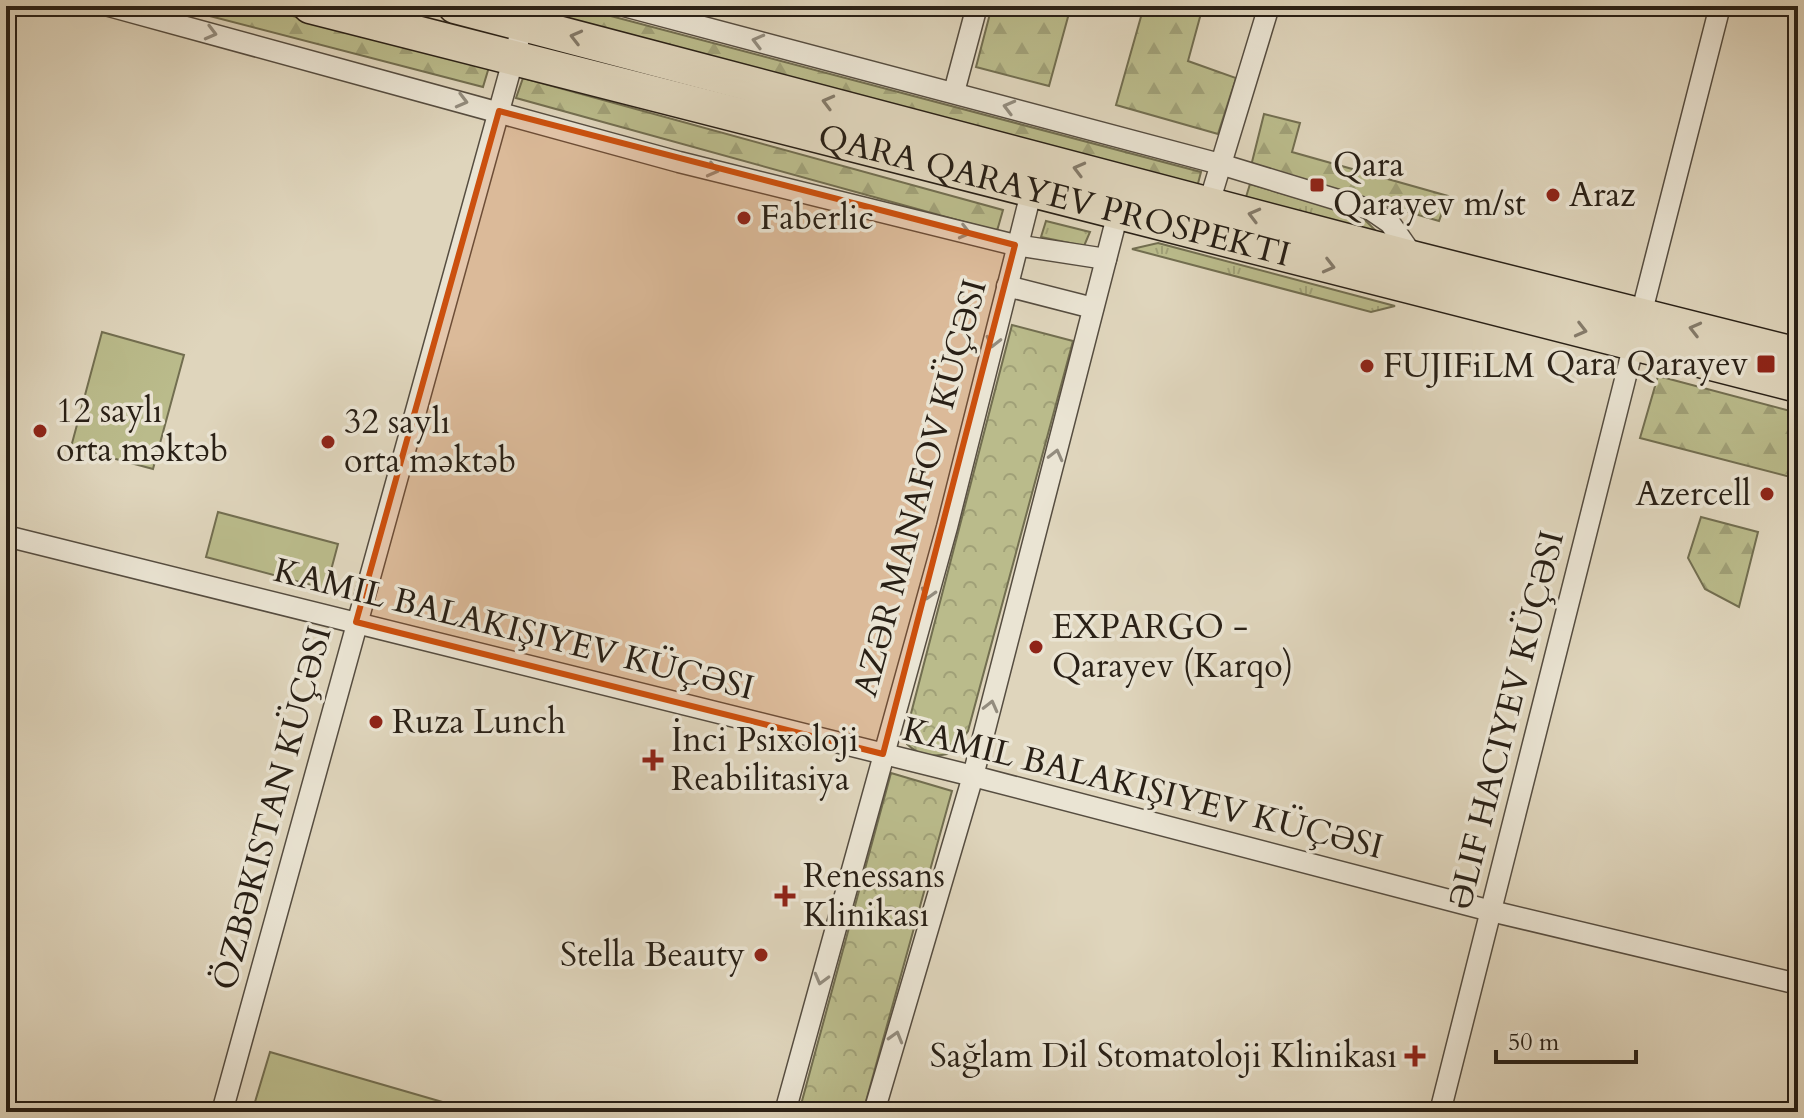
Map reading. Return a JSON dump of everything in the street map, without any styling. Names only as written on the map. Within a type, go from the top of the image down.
[{"type":"main road","name":"QARA QARAYEV PROSPEKTI","points":[[310,6],[514,60],[1036,174]]},
{"type":"main road","name":"QARA QARAYEV PROSPEKTI","points":[[455,6],[526,15],[1036,174],[1122,197],[1638,329],[1798,355]]},
{"type":"main road","name":"QARA QARAYEV PROSPEKTI","points":[[1205,218],[1415,259],[1638,329],[1798,385]]},
{"type":"street","points":[[109,6],[679,162],[1015,245],[1106,259]]},
{"type":"street","points":[[624,6],[1220,164],[1371,210],[1390,223],[1415,259]]},
{"type":"street","points":[[954,92],[977,6]]},
{"type":"street","points":[[1205,218],[1269,6]]},
{"type":"street","points":[[1440,1112],[1720,6]]},
{"type":"street","name":"ÖZBƏKISTAN KÜÇƏSI","points":[[222,1112],[526,15]]},
{"type":"street","name":"AZƏR MANAFOV KÜÇƏSI","points":[[785,1112],[947,527],[1015,245],[1036,174]]},
{"type":"street","points":[[874,1112],[973,776],[1122,197]]},
{"type":"street","points":[[1007,286],[1093,308]]},
{"type":"street","name":"KAMIL BALAKIŞIYEV KÜÇƏSI","points":[[6,536],[973,776],[1491,911],[1798,984]]},
{"type":"highlighted area","points":[[499,111],[1015,245],[883,754],[356,622]]},
{"type":"green space","points":[[171,6],[254,6],[489,67],[483,87]]},
{"type":"green space","points":[[546,6],[573,6],[1201,172],[1195,195],[542,22]]},
{"type":"green space","points":[[992,6],[1071,6],[1049,86],[976,67]]},
{"type":"green space","points":[[1144,6],[1203,6],[1188,61],[1236,78],[1218,134],[1116,105]]},
{"type":"green space","points":[[523,78],[1003,210],[997,231],[516,98]]},
{"type":"green space","points":[[1264,114],[1300,123],[1292,152],[1448,196],[1439,221],[1251,166]]},
{"type":"green space","points":[[1250,184],[1362,217],[1378,233],[1246,197]]},
{"type":"green space","points":[[1046,221],[1090,232],[1084,246],[1041,237]]},
{"type":"green space","points":[[1158,243],[1395,306],[1371,312],[1132,249]]},
{"type":"green space","points":[[1012,325],[1073,341],[968,731],[953,753],[928,755],[917,752],[907,744],[907,729]]},
{"type":"green space","points":[[102,332],[184,355],[153,469],[71,447]]},
{"type":"green space","points":[[1658,376],[1798,413],[1798,479],[1640,438]]},
{"type":"green space","points":[[218,512],[338,544],[326,589],[206,557]]},
{"type":"green space","points":[[1701,517],[1758,532],[1739,607],[1705,589],[1688,558]]},
{"type":"green space","points":[[891,773],[952,791],[863,1112],[799,1112]]},
{"type":"green space","points":[[270,1052],[477,1112],[252,1112]]},
{"type":"place","name":"Qara Qarayev m/st","points":[[1317,185]]},
{"type":"place","name":"Araz","points":[[1553,195]]},
{"type":"place","name":"Faberlic","points":[[744,218]]},
{"type":"place","name":"Qara Qarayev","points":[[1766,364]]},
{"type":"place","name":"FUJIFiLM","points":[[1367,366]]},
{"type":"place","name":"12 saylı orta məktəb","points":[[40,431]]},
{"type":"place","name":"32 saylı orta məktəb","points":[[328,442]]},
{"type":"place","name":"Azercell","points":[[1767,494]]},
{"type":"place","name":"EXPARGO - Qarayev (Karqo)","points":[[1036,647]]},
{"type":"place","name":"Ruza Lunch","points":[[376,722]]},
{"type":"place","name":"İnci Psixoloji Reabilitasiya","points":[[653,760]]},
{"type":"place","name":"Renessans Klinikası","points":[[785,896]]},
{"type":"place","name":"Stella Beauty","points":[[761,955]]},
{"type":"place","name":"Sağlam Dil Stomatoloji Klinikası","points":[[1415,1056]]}]
